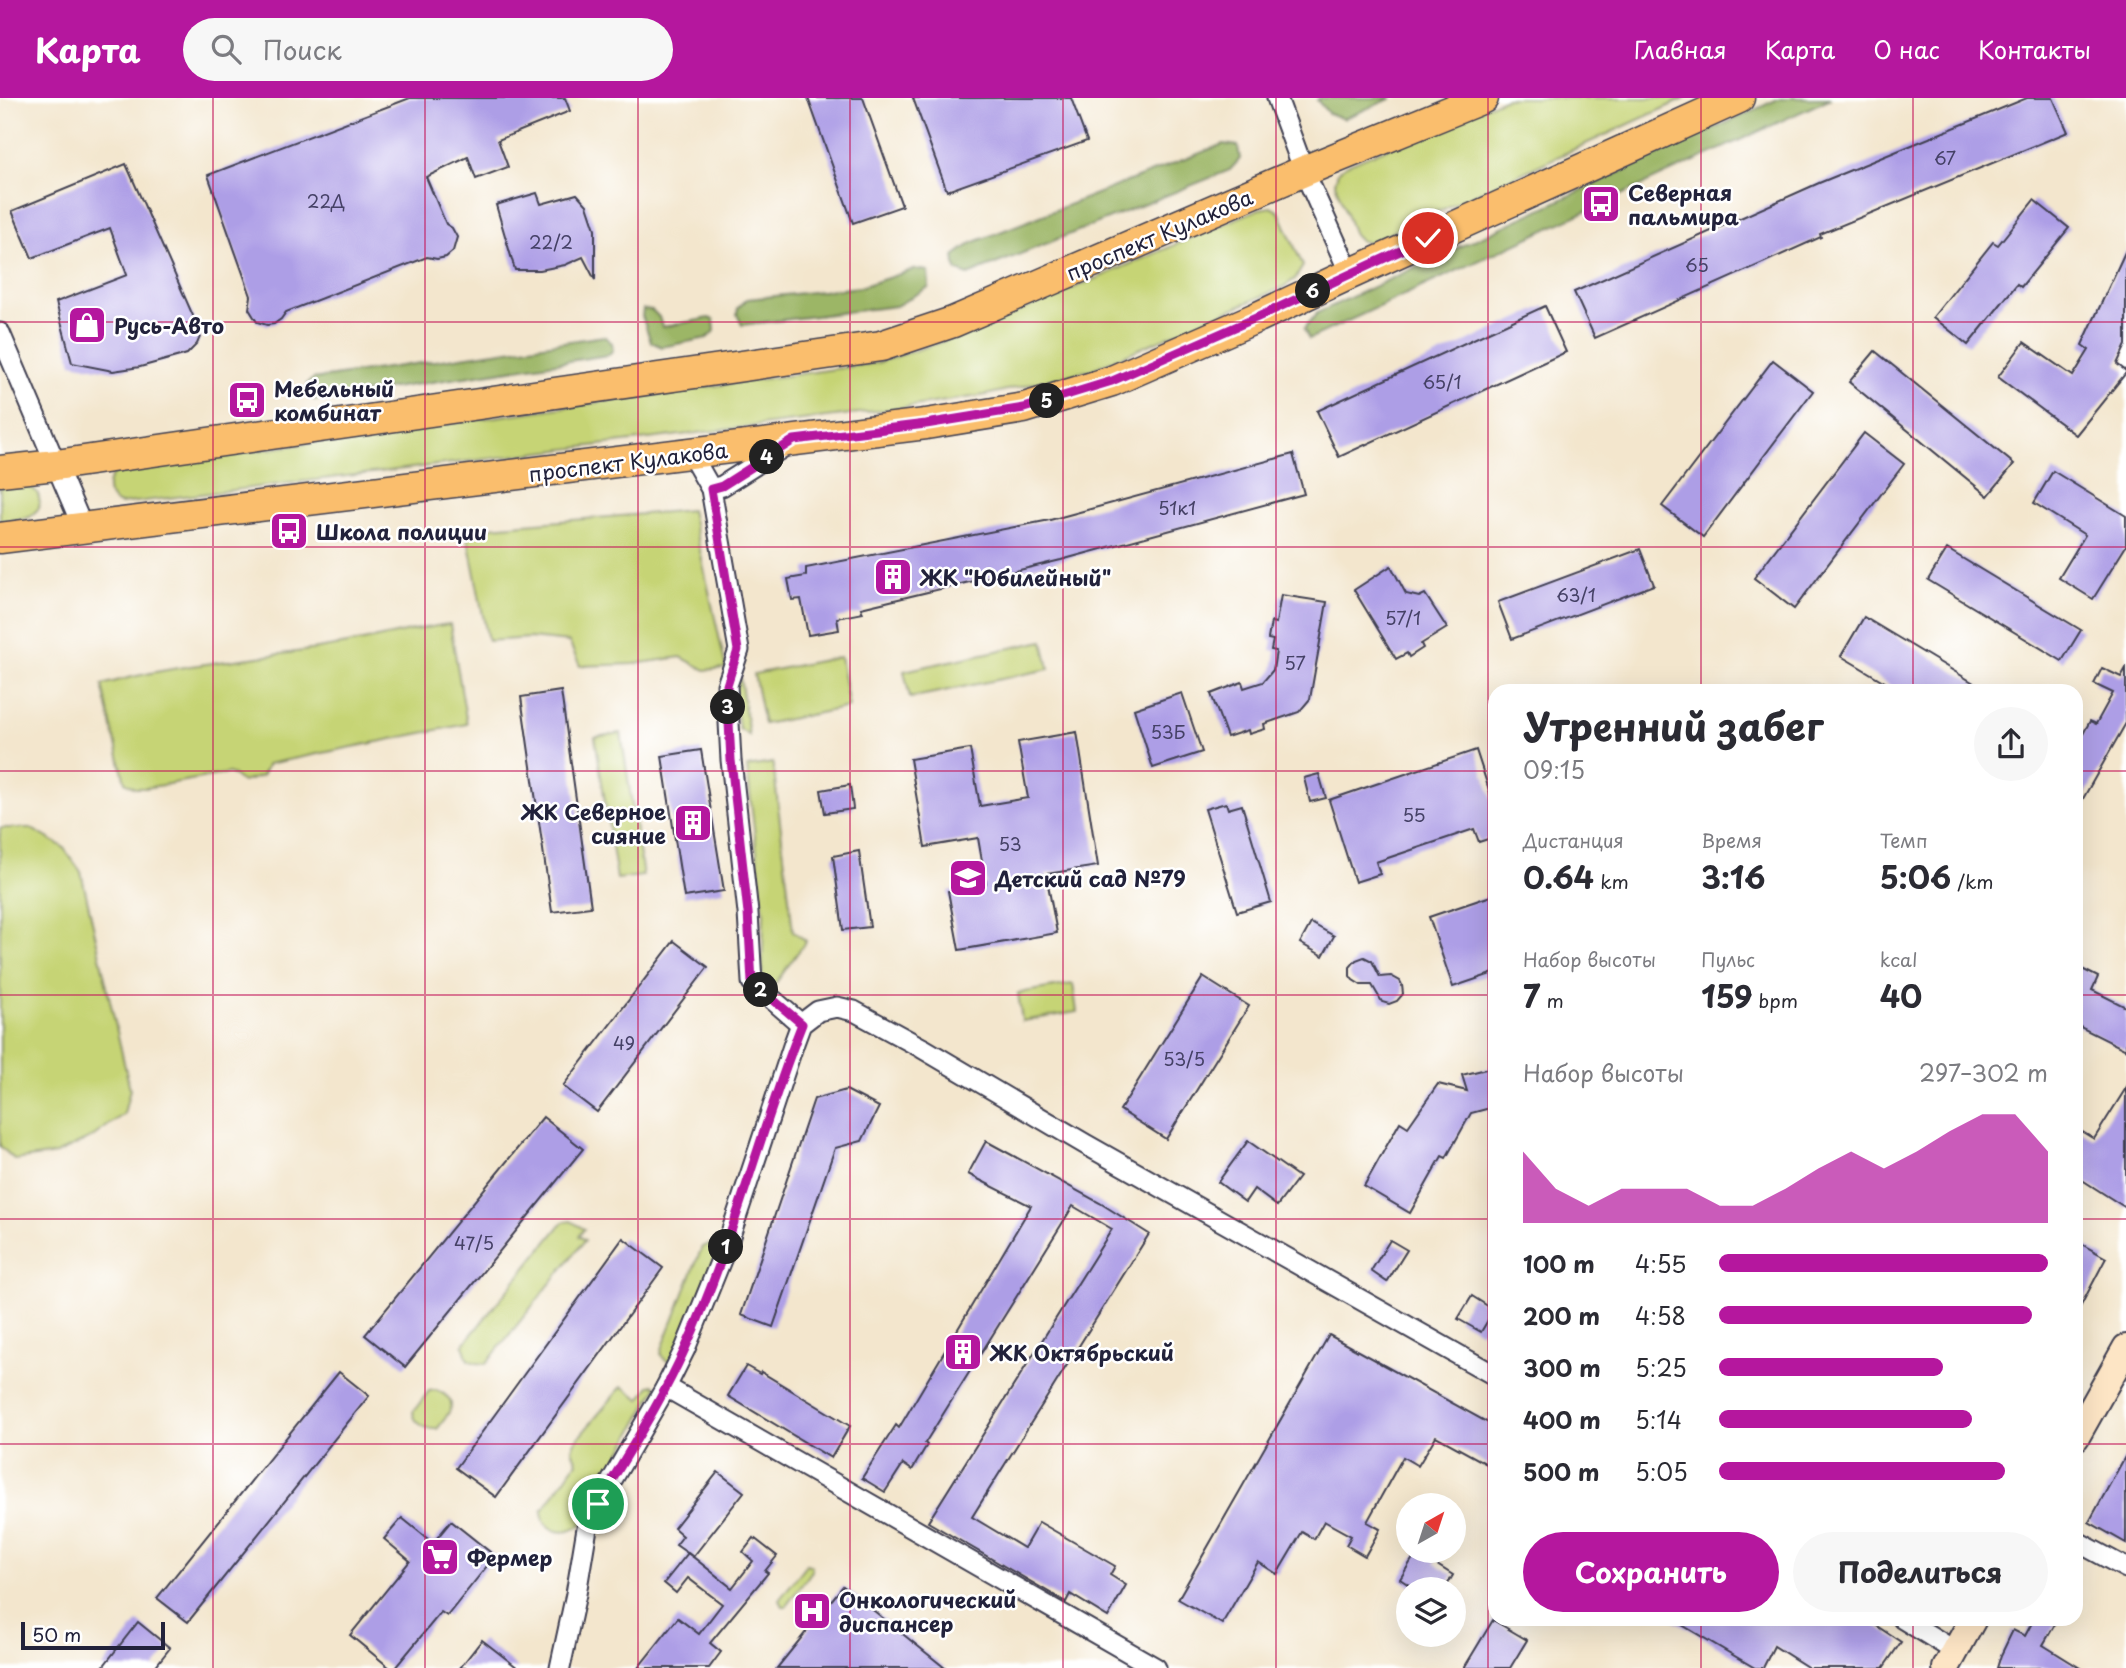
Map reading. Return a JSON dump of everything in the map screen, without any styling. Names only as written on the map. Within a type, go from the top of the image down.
[{"type":"main road","name":"проспект Кулакова","points":[[0,471],[56,466],[881,346],[953,322],[1304,171],[1483,98]]},
{"type":"main road","name":"проспект Кулакова","points":[[0,538],[691,454],[926,424],[1024,408],[1112,381],[1739,98]]},
{"type":"main road","points":[[2083,1425],[2126,1348]]},
{"type":"main road","points":[[1950,1659],[1969,1626]]},
{"type":"street","points":[[1277,98],[1304,171],[1350,274]]},
{"type":"street","points":[[0,333],[83,528]]},
{"type":"street","points":[[711,489],[722,486],[794,440]]},
{"type":"street","points":[[691,454],[711,489],[738,650],[727,685],[731,760],[748,913],[752,982],[802,1024]]},
{"type":"street","points":[[560,1668],[587,1528],[685,1349],[727,1245],[802,1024],[818,1011],[837,1007],[855,1011],[1488,1372]]},
{"type":"street","points":[[666,1387],[1156,1668]]},
{"type":"street","points":[[2083,1546],[2126,1568]]},
{"type":"street","points":[[1911,1626],[1950,1659]]},
{"type":"green space","points":[[1392,98],[1343,119],[1328,113],[1317,100]]},
{"type":"green space","points":[[1506,98],[1686,98],[1369,243],[1354,235],[1335,183],[1338,172],[1344,166]]},
{"type":"green space","points":[[1780,98],[1831,98],[1309,339],[1304,329],[1317,313]]},
{"type":"green space","points":[[1223,144],[1238,146],[1240,159],[1230,170],[968,275],[956,270],[954,256],[972,243]]},
{"type":"green space","points":[[1271,207],[1279,212],[1303,266],[1295,279],[1283,287],[1090,370],[986,395],[900,408],[120,504],[109,492],[111,477],[119,470],[877,363],[953,338],[1259,209]]},
{"type":"green space","points":[[915,269],[928,271],[929,287],[896,306],[742,325],[737,314],[738,308],[747,299],[860,287]]},
{"type":"green space","points":[[643,309],[652,310],[659,317],[662,327],[709,318],[714,320],[715,331],[707,338],[662,347],[651,342],[642,316]]},
{"type":"green space","points":[[604,336],[612,343],[613,350],[608,355],[315,400],[308,396],[307,384],[313,379]]},
{"type":"green space","points":[[17,484],[35,490],[39,497],[39,508],[30,517],[0,522],[0,486]]},
{"type":"green space","points":[[691,510],[726,668],[705,670],[681,657],[634,664],[580,666],[569,642],[530,638],[488,641],[466,529]]},
{"type":"green space","points":[[450,624],[467,724],[268,764],[262,776],[243,782],[229,773],[146,788],[135,788],[125,782],[102,685],[160,671],[306,651]]},
{"type":"green space","points":[[1043,641],[1049,669],[910,698],[904,671]]},
{"type":"green space","points":[[840,657],[849,707],[764,724],[754,674]]},
{"type":"green space","points":[[740,677],[749,735],[739,729],[734,691]]},
{"type":"green space","points":[[621,733],[643,876],[617,879],[595,737]]},
{"type":"green space","points":[[773,763],[793,931],[806,941],[775,984],[762,977],[764,914],[747,767]]},
{"type":"green space","points":[[0,828],[30,828],[63,847],[81,872],[130,1089],[124,1114],[91,1138],[56,1154],[15,1160],[0,1146]]},
{"type":"green space","points":[[1073,984],[1077,1012],[1022,1021],[1018,993]]},
{"type":"green space","points":[[571,1221],[584,1229],[579,1236],[585,1240],[486,1364],[468,1360],[463,1345],[563,1222]]},
{"type":"green space","points":[[713,1243],[718,1251],[672,1362],[665,1360],[661,1355],[662,1349],[702,1247]]},
{"type":"green space","points":[[622,1386],[640,1399],[650,1386],[657,1387],[581,1525],[562,1532],[551,1528],[542,1511],[577,1462],[572,1450],[574,1443]]},
{"type":"green space","points":[[436,1390],[449,1399],[451,1408],[437,1429],[433,1429],[418,1422],[413,1412],[429,1391]]},
{"type":"green space","points":[[807,1564],[812,1566],[812,1571],[786,1606],[782,1606],[779,1600]]},
{"type":"building","points":[[410,98],[565,98],[570,111],[498,140],[508,167],[476,179],[468,157],[426,177],[446,224],[457,237],[453,251],[446,257],[427,257],[286,312],[274,324],[257,322],[249,309],[251,296],[208,175]]},
{"type":"building","points":[[808,98],[863,98],[902,206],[853,223]]},
{"type":"building","points":[[913,98],[1071,98],[1087,141],[947,191]]},
{"type":"building","points":[[2027,98],[2053,98],[2068,132],[1820,234],[1821,237],[1595,338],[1574,292],[1819,183]]},
{"type":"building","points":[[126,164],[200,337],[187,354],[140,367],[113,371],[72,363],[56,302],[127,275],[110,228],[32,258],[12,211]]},
{"type":"building","points":[[537,193],[541,204],[577,194],[587,205],[595,229],[595,280],[583,257],[565,265],[540,270],[515,270],[496,205]]},
{"type":"building","points":[[2034,200],[2069,228],[2021,287],[2017,284],[1968,345],[1933,317],[1993,242],[1998,245]]},
{"type":"building","points":[[2126,250],[2126,345],[2117,364],[2126,373],[2076,435],[1998,377],[2024,342],[2073,376],[2089,350],[2082,345]]},
{"type":"building","points":[[1545,306],[1566,352],[1339,457],[1317,411]]},
{"type":"building","points":[[1875,351],[2014,464],[1988,496],[1849,382]]},
{"type":"building","points":[[1773,360],[1813,391],[1703,537],[1662,506]]},
{"type":"building","points":[[1864,433],[1904,464],[1794,609],[1754,578]]},
{"type":"building","points":[[1293,454],[1304,494],[1061,560],[861,608],[863,613],[837,618],[839,630],[808,635],[801,599],[792,600],[788,579],[806,576],[806,568],[1050,520]]},
{"type":"building","points":[[2053,471],[2126,516],[2126,546],[2093,599],[2059,578],[2085,535],[2034,503]]},
{"type":"building","points":[[1640,549],[1654,585],[1512,639],[1498,602]]},
{"type":"building","points":[[1947,549],[2081,630],[2062,661],[1928,580]]},
{"type":"building","points":[[1391,566],[1406,594],[1419,597],[1425,594],[1447,628],[1421,644],[1423,648],[1409,657],[1407,653],[1396,659],[1354,590]]},
{"type":"building","points":[[1281,595],[1327,602],[1310,699],[1299,712],[1264,724],[1265,729],[1249,734],[1248,730],[1227,737],[1211,694],[1242,682],[1244,688],[1263,682],[1273,670],[1276,651],[1271,650],[1273,640],[1268,639],[1271,622],[1276,623]]},
{"type":"building","points":[[1864,617],[1975,684],[1888,684],[1841,656]]},
{"type":"building","points":[[2102,668],[2121,677],[2126,668],[2126,723],[2083,799],[2083,734],[2090,721],[2096,724],[2113,693],[2094,684]]},
{"type":"building","points":[[561,691],[591,907],[552,912],[521,697]]},
{"type":"building","points":[[1182,693],[1202,752],[1153,768],[1134,709]]},
{"type":"building","points":[[1077,732],[1098,866],[1046,874],[1057,933],[959,950],[948,891],[986,884],[978,838],[925,847],[910,759],[970,749],[980,806],[1028,798],[1018,742]]},
{"type":"building","name":"ЖК Северное сияние","points":[[701,750],[724,891],[684,897],[662,756]]},
{"type":"building","points":[[1476,750],[1488,787],[1488,839],[1479,842],[1474,829],[1376,862],[1380,874],[1355,882],[1329,800]]},
{"type":"building","points":[[1319,774],[1326,798],[1310,802],[1304,778]]},
{"type":"building","points":[[850,785],[853,809],[825,813],[821,790]]},
{"type":"building","points":[[1226,803],[1228,809],[1242,805],[1271,902],[1237,912],[1205,809]]},
{"type":"building","points":[[859,851],[870,927],[843,930],[833,856]]},
{"type":"building","points":[[1488,897],[1488,975],[1453,987],[1429,917]]},
{"type":"building","points":[[1311,923],[1334,936],[1323,956],[1300,943]]},
{"type":"building","points":[[674,941],[708,967],[597,1112],[563,1086]]},
{"type":"building","points":[[1364,957],[1372,961],[1380,977],[1391,976],[1400,981],[1403,994],[1397,1001],[1389,1004],[1382,1002],[1372,985],[1361,985],[1350,976],[1350,967],[1356,960]]},
{"type":"building","points":[[2083,970],[2098,977],[2092,990],[2126,1007],[2126,1050],[2083,1028]]},
{"type":"building","points":[[1203,977],[1249,1006],[1166,1139],[1120,1110]]},
{"type":"building","points":[[1488,1068],[1488,1109],[1471,1113],[1446,1158],[1442,1156],[1410,1213],[1364,1186],[1400,1122],[1408,1127],[1438,1084],[1467,1091],[1462,1075]]},
{"type":"building","points":[[2126,1088],[2126,1208],[2083,1180],[2083,1132],[2094,1139]]},
{"type":"building","points":[[846,1090],[879,1107],[862,1141],[835,1148],[773,1327],[741,1315],[814,1099]]},
{"type":"building","points":[[543,1117],[583,1149],[405,1367],[365,1335]]},
{"type":"building","points":[[986,1141],[1100,1203],[1149,1234],[972,1517],[1024,1548],[1039,1522],[1115,1566],[1110,1575],[1126,1585],[1108,1617],[1070,1594],[1066,1602],[928,1522],[1112,1229],[1073,1206],[925,1443],[927,1445],[912,1470],[903,1464],[885,1492],[862,1478],[896,1425],[899,1428],[1031,1206],[968,1174]]},
{"type":"building","points":[[1248,1141],[1299,1177],[1277,1206],[1254,1189],[1245,1202],[1218,1182]]},
{"type":"building","points":[[623,1238],[663,1268],[496,1497],[456,1468]]},
{"type":"building","points":[[1390,1240],[1407,1250],[1387,1282],[1371,1271]]},
{"type":"building","points":[[2083,1245],[2106,1258],[2083,1302]]},
{"type":"building","points":[[1472,1296],[1488,1306],[1488,1320],[1481,1332],[1458,1319]]},
{"type":"building","points":[[1329,1335],[1488,1423],[1488,1465],[1436,1436],[1418,1466],[1403,1457],[1367,1522],[1380,1529],[1365,1556],[1346,1545],[1351,1536],[1324,1521],[1314,1539],[1302,1532],[1277,1574],[1258,1562],[1222,1624],[1178,1599]]},
{"type":"building","points":[[746,1366],[760,1374],[761,1372],[850,1426],[831,1458],[728,1396]]},
{"type":"building","points":[[339,1372],[369,1396],[188,1622],[157,1598]]},
{"type":"building","points":[[2126,1455],[2126,1543],[2089,1522]]},
{"type":"building","points":[[718,1472],[744,1492],[693,1557],[676,1545],[683,1536],[674,1528]]},
{"type":"building","points":[[402,1518],[433,1543],[451,1521],[495,1556],[447,1616],[441,1612],[395,1668],[390,1668],[350,1635],[410,1561],[384,1539]]},
{"type":"building","points":[[754,1538],[777,1556],[765,1571],[768,1573],[710,1643],[721,1652],[709,1668],[638,1668],[678,1618],[699,1634],[722,1604],[688,1578],[676,1593],[664,1583],[688,1553],[732,1588],[753,1561],[743,1552]]},
{"type":"building","points":[[1410,1563],[1434,1563],[1453,1575],[1452,1577],[1401,1577]]},
{"type":"building","points":[[843,1586],[945,1668],[777,1668]]},
{"type":"building","points":[[138,1622],[170,1648],[154,1668],[102,1668]]},
{"type":"building","points":[[1489,1626],[1503,1626],[1527,1640],[1510,1668],[1464,1668]]},
{"type":"building","points":[[1684,1626],[1877,1626],[1901,1642],[1883,1668],[1809,1668],[1774,1646],[1763,1668],[1755,1668]]},
{"type":"building","points":[[2030,1626],[2054,1626],[2043,1645],[2080,1668],[1997,1668],[2013,1630],[2025,1636]]},
{"type":"building","points":[[482,1640],[518,1668],[460,1668]]},
{"type":"place","name":"Северная пальмира","points":[[1601,204]]},
{"type":"place","name":"Русь-Авто","points":[[87,325]]},
{"type":"place","name":"Мебельный комбинат","points":[[247,400]]},
{"type":"place","name":"Школа полиции","points":[[289,531]]},
{"type":"place","name":"ЖК \"Юбилейный\"","points":[[893,577]]},
{"type":"place","name":"ЖК Северное сияние","points":[[693,823]]},
{"type":"place","name":"Детский сад №79","points":[[968,878]]},
{"type":"place","name":"ЖК Октябрьский","points":[[963,1352]]},
{"type":"place","name":"Фермер","points":[[440,1557]]},
{"type":"place","name":"Онкологический диспансер","points":[[812,1611]]},
{"type":"route","points":[[598,1504],[685,1349],[727,1245],[802,1024],[752,982],[748,913],[731,760],[727,685],[738,650],[711,489],[722,486],[794,440],[926,424],[1024,408],[1112,381],[1428,238]]}]
